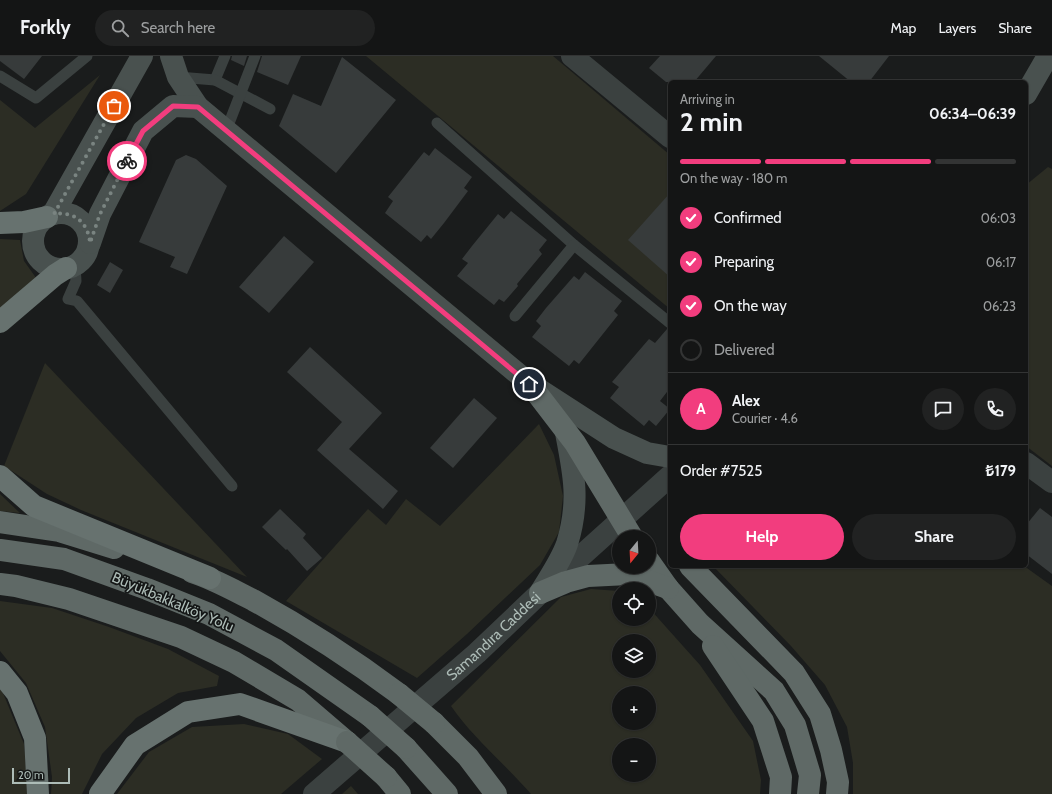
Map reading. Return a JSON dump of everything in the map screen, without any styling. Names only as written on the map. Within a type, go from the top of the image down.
[{"type":"highway","points":[[0,223],[24,222],[50,215]]},
{"type":"highway","points":[[0,322],[55,275],[71,267]]},
{"type":"highway","points":[[529,384],[574,443],[626,529]]},
{"type":"highway","points":[[0,476],[34,506],[210,578],[288,619],[349,657],[399,694],[434,723],[468,757],[496,794]]},
{"type":"highway","points":[[0,522],[59,531],[210,578]]},
{"type":"highway","name":"Büyükbakkalköy Yolu","points":[[0,550],[64,559],[147,589],[209,614],[276,650],[370,716],[406,748],[448,794]]},
{"type":"highway","points":[[692,568],[794,673],[820,714],[831,750],[838,782],[837,794]]},
{"type":"highway","points":[[656,571],[668,588],[700,624],[774,691],[795,726],[810,775],[808,794]]},
{"type":"highway","points":[[540,593],[566,582],[588,576],[628,574],[668,588]]},
{"type":"highway","name":"Büyükbakkalköy Yolu","points":[[0,584],[16,586],[69,599],[181,637],[234,662],[298,700],[386,777],[400,794]]},
{"type":"highway","points":[[700,624],[726,667],[763,721],[781,777],[780,794]]},
{"type":"highway","points":[[0,672],[16,694],[35,738],[38,764],[38,794]]},
{"type":"highway","points":[[100,794],[135,745],[188,712],[240,704],[347,742]]},
{"type":"main road","points":[[142,56],[50,215],[38,224],[34,233],[33,242],[35,251],[41,259],[48,265],[57,268],[71,267],[82,259],[90,243],[100,214],[143,131],[173,106],[198,107]]},
{"type":"main road","points":[[171,56],[178,77],[198,107],[529,384],[614,438],[647,453],[668,457]]},
{"type":"main road","points":[[1028,90],[1044,60]]},
{"type":"main road","points":[[50,215],[63,212],[71,214],[79,219],[87,230],[90,243]]},
{"type":"main road","points":[[540,593],[566,546],[574,515],[575,484],[566,432]]},
{"type":"street","points":[[572,56],[668,135]]},
{"type":"street","points":[[1028,464],[1052,482]]},
{"type":"street","name":"Samandıra Caddesi","points":[[314,794],[477,653],[540,593],[626,529],[668,478]]},
{"type":"lane","points":[[0,76],[36,98],[87,56]]},
{"type":"lane","points":[[215,80],[224,56]]},
{"type":"lane","points":[[226,131],[255,56]]},
{"type":"lane","points":[[178,77],[215,80],[270,109]]},
{"type":"lane","points":[[437,123],[574,245],[668,321]]},
{"type":"lane","points":[[514,316],[574,245]]},
{"type":"lane","points":[[71,267],[76,281],[68,298],[77,301],[232,486]]},
{"type":"shaded area","points":[[366,56],[553,56],[668,153],[668,307]]},
{"type":"shaded area","points":[[100,75],[26,194],[0,211],[0,100],[35,128]]},
{"type":"shaded area","points":[[1048,167],[1052,169],[1052,466],[1028,448],[1028,183]]},
{"type":"shaded area","points":[[0,239],[20,240],[24,261],[39,282],[0,319]]},
{"type":"shaded area","points":[[45,363],[247,577],[81,510],[47,494],[4,466]]},
{"type":"shaded area","points":[[539,424],[554,455],[563,496],[559,532],[540,565],[467,634],[417,678],[286,601],[368,509],[386,525],[406,499],[440,526]]},
{"type":"shaded area","points":[[0,494],[20,513],[0,511]]},
{"type":"shaded area","points":[[715,568],[1027,568],[1052,586],[1052,794],[853,794],[853,763],[847,727],[825,685],[791,646]]},
{"type":"shaded area","points":[[591,589],[612,590],[612,626],[656,626],[656,616],[700,665],[753,741],[761,780],[760,794],[531,794],[469,729],[451,706],[561,597]]},
{"type":"shaded area","points":[[0,601],[52,608],[168,649],[219,676],[217,686],[178,693],[136,718],[102,754],[82,794],[51,794],[52,777],[45,727],[26,683],[0,651]]},
{"type":"shaded area","points":[[0,689],[24,744],[28,794],[0,794]]},
{"type":"shaded area","points":[[244,724],[288,734],[322,759],[281,794],[117,794],[149,752],[192,727]]},
{"type":"shaded area","points":[[351,786],[358,794],[342,794]]},
{"type":"building","points":[[0,56],[42,56],[24,79],[0,61]]},
{"type":"building","points":[[232,56],[247,56],[244,66],[231,60]]},
{"type":"building","points":[[262,56],[301,56],[288,85],[257,72]]},
{"type":"building","points":[[660,56],[716,56],[696,80],[668,80],[668,82],[666,82],[649,68]]},
{"type":"building","points":[[819,56],[889,56],[871,80],[849,80]]},
{"type":"building","points":[[342,57],[396,100],[336,173],[279,126],[293,94],[321,106]]},
{"type":"building","points":[[435,148],[472,177],[464,188],[468,191],[444,223],[431,239],[427,235],[421,242],[385,213],[393,201],[388,197],[424,152],[429,156]]},
{"type":"building","points":[[186,155],[196,159],[227,186],[187,274],[170,267],[175,257],[139,242],[176,160]]},
{"type":"building","points":[[668,195],[668,275],[628,240]]},
{"type":"building","points":[[511,211],[547,240],[539,250],[542,254],[517,284],[518,286],[504,302],[499,299],[494,305],[457,276],[468,263],[462,259],[498,214],[504,219]]},
{"type":"building","points":[[284,236],[314,262],[269,313],[239,287]]},
{"type":"building","points":[[110,262],[123,270],[110,293],[97,285]]},
{"type":"building","points":[[585,272],[622,301],[614,311],[618,315],[579,364],[574,360],[569,366],[532,337],[541,326],[536,321],[546,308],[574,276],[579,280]]},
{"type":"building","points":[[668,329],[668,391],[660,401],[668,407],[668,411],[656,426],[649,420],[644,426],[610,398],[619,387],[612,382],[649,339],[655,343]]},
{"type":"building","points":[[310,347],[382,413],[349,449],[398,491],[383,509],[317,450],[342,422],[287,372]]},
{"type":"building","points":[[474,398],[497,418],[453,468],[430,448]]},
{"type":"building","points":[[1040,508],[1052,517],[1052,574],[1028,556],[1028,523]]},
{"type":"building","points":[[280,509],[306,534],[303,538],[322,558],[307,571],[287,549],[286,550],[262,527]]},
{"type":"way so far","points":[[114,106],[54,214],[63,212],[71,214],[79,219],[89,234],[90,243],[100,214],[127,161]]},
{"type":"route","points":[[127,161],[143,131],[173,106],[198,107],[529,384]]}]
